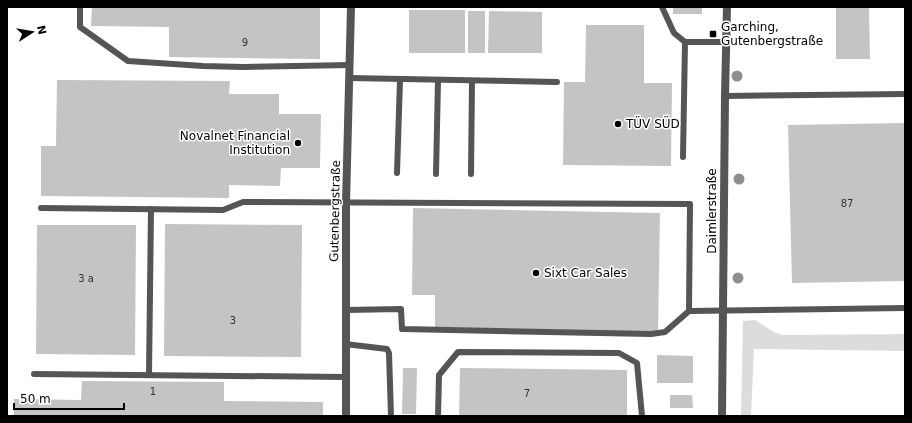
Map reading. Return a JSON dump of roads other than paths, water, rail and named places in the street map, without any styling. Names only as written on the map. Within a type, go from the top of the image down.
[{"type":"street","name":"Gutenbergstraße","points":[[346,416],[346,204],[351,7]]},
{"type":"street","name":"Daimlerstraße","points":[[722,416],[727,7]]},
{"type":"lane","points":[[80,7],[80,27],[128,61],[236,67],[350,65]]},
{"type":"lane","points":[[662,7],[674,33],[685,42],[726,42]]},
{"type":"lane","points":[[683,157],[685,42]]},
{"type":"lane","points":[[349,78],[557,82]]},
{"type":"lane","points":[[397,174],[400,80]]},
{"type":"lane","points":[[436,174],[438,80]]},
{"type":"lane","points":[[471,174],[472,81]]},
{"type":"lane","points":[[725,96],[905,94]]},
{"type":"lane","points":[[41,208],[224,210],[243,202],[346,204],[493,202],[690,204],[690,311]]},
{"type":"lane","points":[[150,375],[151,209]]},
{"type":"lane","points":[[346,310],[401,309],[402,329],[651,334],[665,332],[690,311],[905,308]]},
{"type":"lane","points":[[345,344],[387,349],[389,353],[390,416]]},
{"type":"lane","points":[[438,416],[439,375],[458,352],[466,352],[619,353],[637,363],[642,416]]},
{"type":"lane","points":[[34,374],[345,376]]},
{"type":"place","name":"Garching, Gutenbergstraße","points":[[713,34]]},
{"type":"place","name":"TÜV SÜD","points":[[618,124]]},
{"type":"place","name":"Novalnet Financial Institution","points":[[298,143]]},
{"type":"place","name":"Sixt Car Sales","points":[[536,273]]}]
